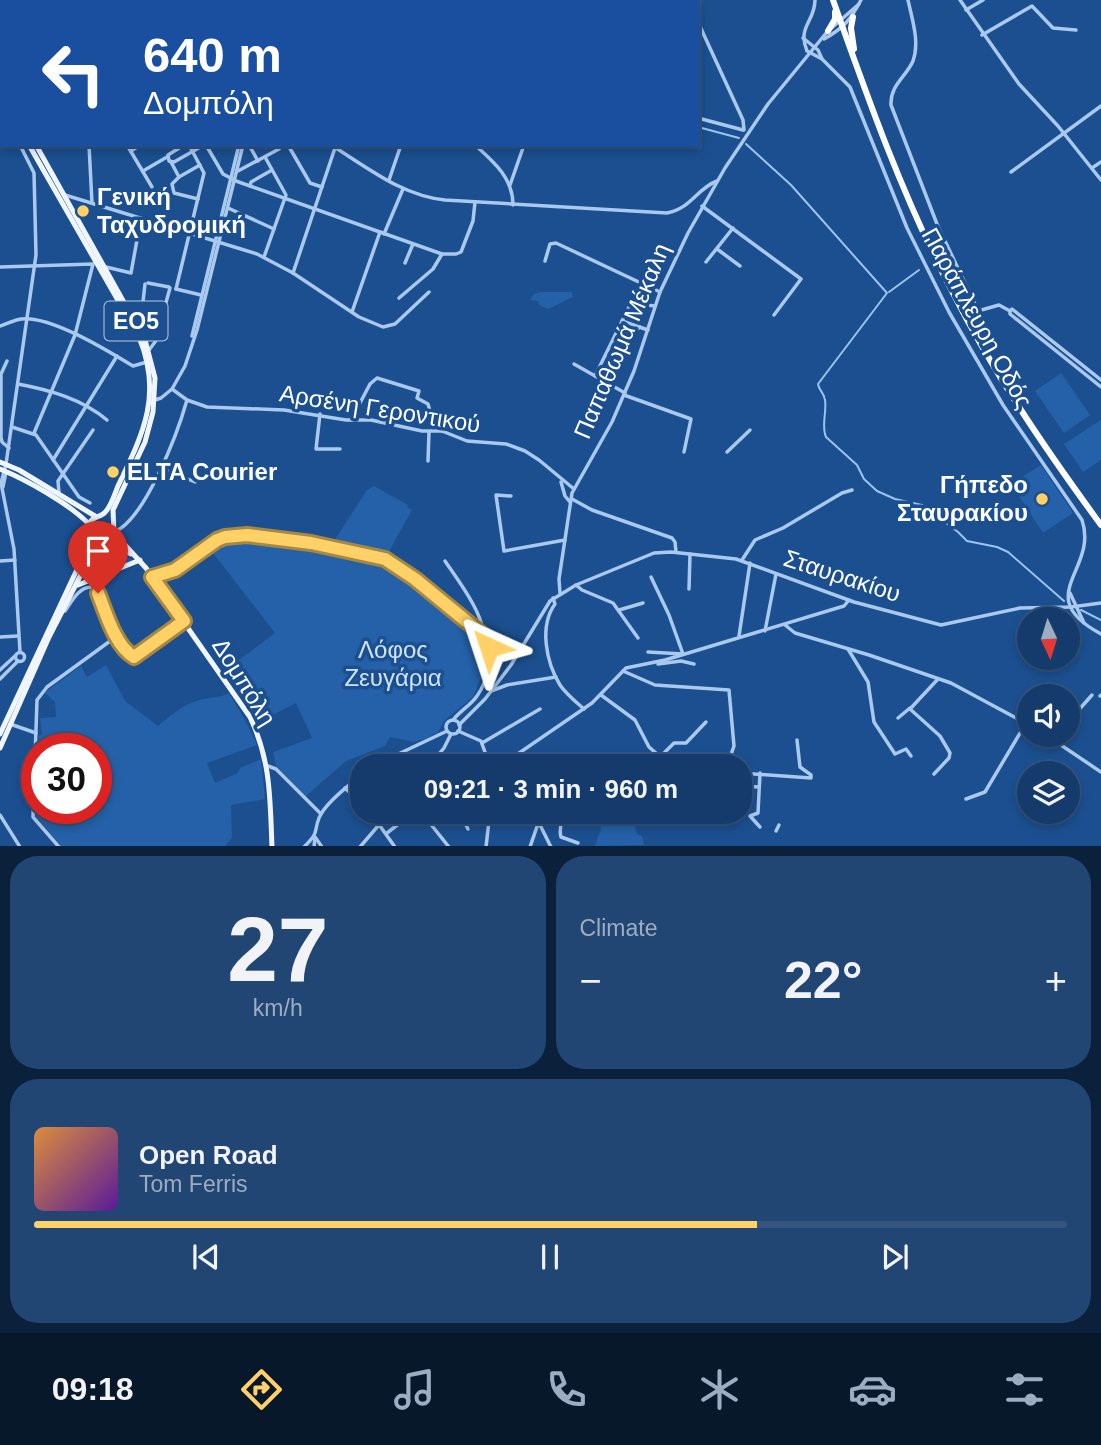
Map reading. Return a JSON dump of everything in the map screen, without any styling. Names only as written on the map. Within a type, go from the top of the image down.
[{"type":"highway","points":[[834,2],[896,172],[953,293],[1008,390],[1101,525]]},
{"type":"highway","points":[[828,30],[835,19],[834,2]]},
{"type":"highway","points":[[853,17],[851,28],[854,58]]},
{"type":"main road","name":"ΕΟ5","points":[[30,147],[139,337],[148,362],[152,401],[142,436],[103,514]]},
{"type":"main road","name":"ΕΟ5","points":[[37,147],[140,328],[155,378],[148,435],[113,510],[114,533]]},
{"type":"main road","points":[[3,463],[95,516]]},
{"type":"main road","points":[[0,734],[91,536],[89,524],[74,511],[3,471]]},
{"type":"main road","points":[[89,524],[95,516],[103,514],[112,519]]},
{"type":"main road","points":[[0,748],[34,664],[93,551],[114,533]]},
{"type":"main road","name":"Δομπόλη","points":[[114,533],[139,560],[184,621],[244,708],[262,743],[268,766],[272,846]]},
{"type":"main road","points":[[91,536],[134,555]]},
{"type":"main road","points":[[75,587],[87,579],[139,560]]},
{"type":"street","points":[[809,53],[803,38],[804,29],[814,10],[815,0]]},
{"type":"street","points":[[908,0],[915,36],[915,52],[910,67],[894,89],[891,105],[937,224],[981,317]]},
{"type":"street","points":[[960,0],[982,35],[1019,84],[1064,133],[1101,180]]},
{"type":"street","points":[[965,10],[983,0]]},
{"type":"street","points":[[822,40],[841,24],[860,2]]},
{"type":"street","points":[[822,40],[828,30],[853,17],[860,2]]},
{"type":"street","points":[[982,35],[1032,6],[1053,28],[1076,30]]},
{"type":"street","points":[[700,26],[746,131]]},
{"type":"street","name":"Παράπλευρη Οδός","points":[[803,38],[815,47],[822,59],[852,90],[907,228],[965,341],[1015,423],[1082,520],[1086,533],[1085,547],[1071,578],[1068,592]]},
{"type":"street","name":"Παπαθωμά Μέκαλη","points":[[560,593],[559,579],[570,500],[606,434],[624,394],[660,292],[702,206],[746,131],[822,40]]},
{"type":"street","name":"Παράπλευρη Οδός","points":[[809,53],[822,59]]},
{"type":"street","points":[[1011,172],[1101,106]]},
{"type":"street","points":[[700,118],[746,131]]},
{"type":"street","points":[[18,661],[15,560],[1,482],[3,463],[9,448],[35,266],[34,173],[21,147]]},
{"type":"street","points":[[89,147],[92,203]]},
{"type":"street","points":[[127,147],[152,187]]},
{"type":"street","points":[[143,171],[181,147]]},
{"type":"street","points":[[176,289],[204,173],[190,147]]},
{"type":"street","points":[[171,162],[202,147]]},
{"type":"street","points":[[206,147],[223,174],[234,180],[442,254],[456,254],[461,251],[473,221],[475,202]]},
{"type":"street","points":[[193,338],[201,295],[228,208],[241,147]]},
{"type":"street","points":[[152,401],[172,388],[185,366],[238,171],[241,147]]},
{"type":"street","points":[[250,147],[258,161]]},
{"type":"street","points":[[238,171],[278,147]]},
{"type":"street","points":[[289,147],[310,183],[322,187]]},
{"type":"street","points":[[293,273],[334,147]]},
{"type":"street","points":[[336,147],[403,189],[438,200],[667,213],[684,207],[705,186],[717,181]]},
{"type":"street","points":[[389,180],[400,147]]},
{"type":"street","points":[[477,147],[493,160],[510,185],[513,205]]},
{"type":"street","points":[[510,185],[523,147]]},
{"type":"street","points":[[264,257],[286,195],[265,157]]},
{"type":"street","points":[[167,158],[179,177]]},
{"type":"street","points":[[1093,168],[1101,162]]},
{"type":"street","points":[[198,200],[173,191],[172,184],[200,165]]},
{"type":"street","points":[[250,186],[251,182],[272,170]]},
{"type":"street","points":[[352,312],[382,233],[403,189]]},
{"type":"street","points":[[63,194],[264,257],[352,312],[383,327],[390,327],[429,292]]},
{"type":"street","points":[[702,206],[800,279],[774,315]]},
{"type":"street","points":[[228,208],[274,229]]},
{"type":"street","points":[[106,267],[131,274],[141,218]]},
{"type":"street","points":[[706,262],[733,228]]},
{"type":"street","points":[[545,261],[550,244],[557,243],[660,292]]},
{"type":"street","points":[[405,263],[413,244]]},
{"type":"street","points":[[718,249],[740,266]]},
{"type":"street","points":[[398,298],[433,269],[442,254]]},
{"type":"street","points":[[0,267],[96,263],[75,335],[34,433]]},
{"type":"street","points":[[140,328],[147,283],[201,295]]},
{"type":"street","points":[[149,351],[155,342],[170,288]]},
{"type":"street","points":[[595,376],[632,305],[655,306]]},
{"type":"street","points":[[978,312],[999,305],[1013,310],[1101,380]]},
{"type":"street","points":[[1010,311],[1010,314],[1101,387]]},
{"type":"street","points":[[0,326],[22,319],[53,325],[134,367],[148,362]]},
{"type":"street","points":[[622,321],[648,330]]},
{"type":"street","points":[[615,335],[629,335],[640,327]]},
{"type":"street","points":[[53,460],[117,356]]},
{"type":"street","points":[[7,361],[0,372],[0,409],[2,441],[9,448]]},
{"type":"street","points":[[574,364],[624,394],[690,419],[684,452]]},
{"type":"street","points":[[351,420],[370,384],[377,379],[419,391],[417,398],[428,404],[433,422],[442,431]]},
{"type":"street","points":[[18,384],[62,394],[79,404],[87,405],[107,420]]},
{"type":"street","name":"Αρσένη Γεροντικού","points":[[172,388],[187,400],[214,408],[320,414],[429,432],[442,431],[459,439],[506,444],[526,451],[574,489]]},
{"type":"street","points":[[114,533],[134,516],[162,468],[187,400]]},
{"type":"street","points":[[320,414],[316,448],[340,449]]},
{"type":"street","points":[[12,426],[34,433],[80,499],[90,503]]},
{"type":"street","points":[[59,494],[57,482],[93,430]]},
{"type":"street","points":[[727,452],[750,430]]},
{"type":"street","points":[[428,461],[429,432]]},
{"type":"street","points":[[162,468],[195,482],[219,468]]},
{"type":"street","points":[[561,480],[565,496],[570,500],[673,539],[676,552]]},
{"type":"street","points":[[741,561],[755,540],[783,528],[842,493],[852,490]]},
{"type":"street","points":[[511,496],[496,495],[504,551],[565,540]]},
{"type":"street","points":[[152,577],[175,570],[225,537],[257,536],[322,545],[385,559],[415,579],[483,635]]},
{"type":"street","name":"Σταυρακίου","points":[[459,725],[491,691],[514,660],[544,608],[553,598],[576,585],[654,553],[676,552],[750,563],[849,600],[943,625],[1017,609]]},
{"type":"street","points":[[689,589],[690,554]]},
{"type":"street","points":[[0,561],[15,560]]},
{"type":"street","points":[[439,754],[449,732],[447,724],[474,700],[483,685],[489,650],[475,610],[445,561]]},
{"type":"street","points":[[739,636],[750,563]]},
{"type":"street","points":[[765,631],[776,573]]},
{"type":"street","points":[[651,577],[683,654]]},
{"type":"street","points":[[576,585],[609,600],[638,638]]},
{"type":"street","points":[[60,615],[80,591],[92,587],[98,593],[117,636],[133,657],[184,621]]},
{"type":"street","points":[[1068,592],[1078,607]]},
{"type":"street","points":[[1068,592],[1071,607]]},
{"type":"street","points":[[553,598],[555,603],[547,617],[545,633],[556,677],[584,709]]},
{"type":"street","points":[[653,663],[840,608],[849,600]]},
{"type":"street","points":[[619,610],[643,603]]},
{"type":"street","name":"Σταυρακίου","points":[[1078,607],[1101,603]]},
{"type":"street","points":[[1080,612],[1085,625]]},
{"type":"street","points":[[1080,619],[1085,625],[1101,634]]},
{"type":"street","points":[[785,625],[795,634],[939,679],[1017,719]]},
{"type":"street","points":[[0,637],[18,636]]},
{"type":"street","points":[[10,724],[36,733],[36,703],[40,694],[117,636]]},
{"type":"street","points":[[848,649],[868,682],[873,718],[878,729],[895,754],[906,749],[911,756]]},
{"type":"street","points":[[648,652],[683,654]]},
{"type":"street","points":[[18,653],[24,654],[24,658],[34,664]]},
{"type":"street","points":[[0,670],[18,653]]},
{"type":"street","points":[[0,679],[24,658]]},
{"type":"street","points":[[518,754],[584,709],[629,667],[681,661],[694,664]]},
{"type":"street","points":[[623,671],[655,685],[729,690],[734,746],[731,754]]},
{"type":"street","points":[[491,691],[507,685],[556,677]]},
{"type":"street","points":[[898,718],[939,679]]},
{"type":"street","points":[[601,695],[632,718],[657,754]]},
{"type":"street","points":[[1080,708],[1091,695]]},
{"type":"street","points":[[910,708],[940,736],[950,753],[950,758],[934,774]]},
{"type":"street","points":[[482,743],[540,709]]},
{"type":"street","points":[[453,720],[459,725],[458,731]]},
{"type":"street","points":[[663,754],[674,743],[686,743],[706,722]]},
{"type":"street","points":[[400,754],[449,732],[458,731],[482,743],[485,754]]},
{"type":"street","points":[[752,774],[811,778],[800,766],[797,740]]},
{"type":"street","points":[[965,799],[985,792],[1017,740]]},
{"type":"street","points":[[1065,747],[1101,772]]},
{"type":"street","points":[[268,766],[276,769],[321,814]]},
{"type":"street","points":[[760,774],[758,813],[750,817],[760,827]]},
{"type":"street","points":[[314,846],[321,814],[350,784]]},
{"type":"street","points":[[752,787],[760,787]]},
{"type":"street","points":[[345,788],[350,793]]},
{"type":"street","points":[[0,815],[20,846]]},
{"type":"street","points":[[39,824],[59,846]]},
{"type":"street","points":[[360,846],[380,824],[395,846]]},
{"type":"street","points":[[387,833],[399,824]]},
{"type":"street","points":[[431,824],[449,846]]},
{"type":"street","points":[[465,824],[468,829]]},
{"type":"street","points":[[486,846],[489,824]]},
{"type":"street","points":[[533,845],[540,824]]},
{"type":"street","points":[[540,824],[551,846]]},
{"type":"street","points":[[560,824],[561,837],[579,843]]},
{"type":"street","points":[[776,831],[779,825]]},
{"type":"street","points":[[304,846],[315,836]]},
{"type":"street","points":[[315,836],[322,846]]},
{"type":"green space","points":[[539,292],[572,292],[573,297],[548,309],[539,305],[538,301],[530,300]]},
{"type":"green space","points":[[1061,373],[1090,415],[1064,433],[1035,391]]},
{"type":"green space","name":"Γήπεδο Σταυρακίου","points":[[1101,420],[1101,460],[1083,472],[1064,444]]},
{"type":"green space","name":"Γήπεδο Σταυρακίου","points":[[1041,465],[1073,513],[1043,533],[1011,484]]},
{"type":"green space","points":[[374,486],[412,510],[387,555],[332,544],[367,490]]},
{"type":"green space","name":"Λόφος Ζευγάρια","points":[[233,539],[254,539],[305,547],[378,562],[401,575],[447,615],[483,641],[486,649],[482,676],[473,697],[445,720],[438,732],[427,738],[414,742],[390,737],[385,746],[364,754],[350,754],[350,759],[306,796],[276,766],[273,752],[312,738],[296,703],[261,721],[227,669],[275,633],[210,549]]},
{"type":"green space","points":[[106,545],[134,561],[83,579],[100,547]]},
{"type":"green space","points":[[106,665],[125,701],[158,726],[191,703],[229,693],[257,745],[207,763],[215,783],[261,759],[265,799],[231,805],[232,838],[225,846],[61,846],[43,824],[112,824],[112,733],[42,733],[40,718],[56,717],[55,702],[45,693],[81,666],[87,677]]},
{"type":"green space","points":[[600,824],[634,824],[644,845],[595,846]]},
{"type":"waterway","points":[[700,128],[739,138]]},
{"type":"waterway","points":[[746,144],[791,185],[887,293],[818,384],[825,400],[826,437],[857,465],[864,479],[877,491],[895,499],[922,505],[967,541],[1008,552],[1064,601]]},
{"type":"waterway","points":[[889,292],[919,270]]},
{"type":"waterway","points":[[1081,610],[1101,620]]},
{"type":"place","name":"Γενική Ταχυδρομική","points":[[83,211]]},
{"type":"place","name":"ELTA Courier","points":[[113,472]]},
{"type":"place","name":"Γήπεδο Σταυρακίου","points":[[1042,499]]},
{"type":"route","points":[[98,593],[115,632],[134,657],[184,621],[152,577],[175,570],[221,538],[247,535],[287,539],[385,559],[415,579],[483,635],[489,647]]}]
